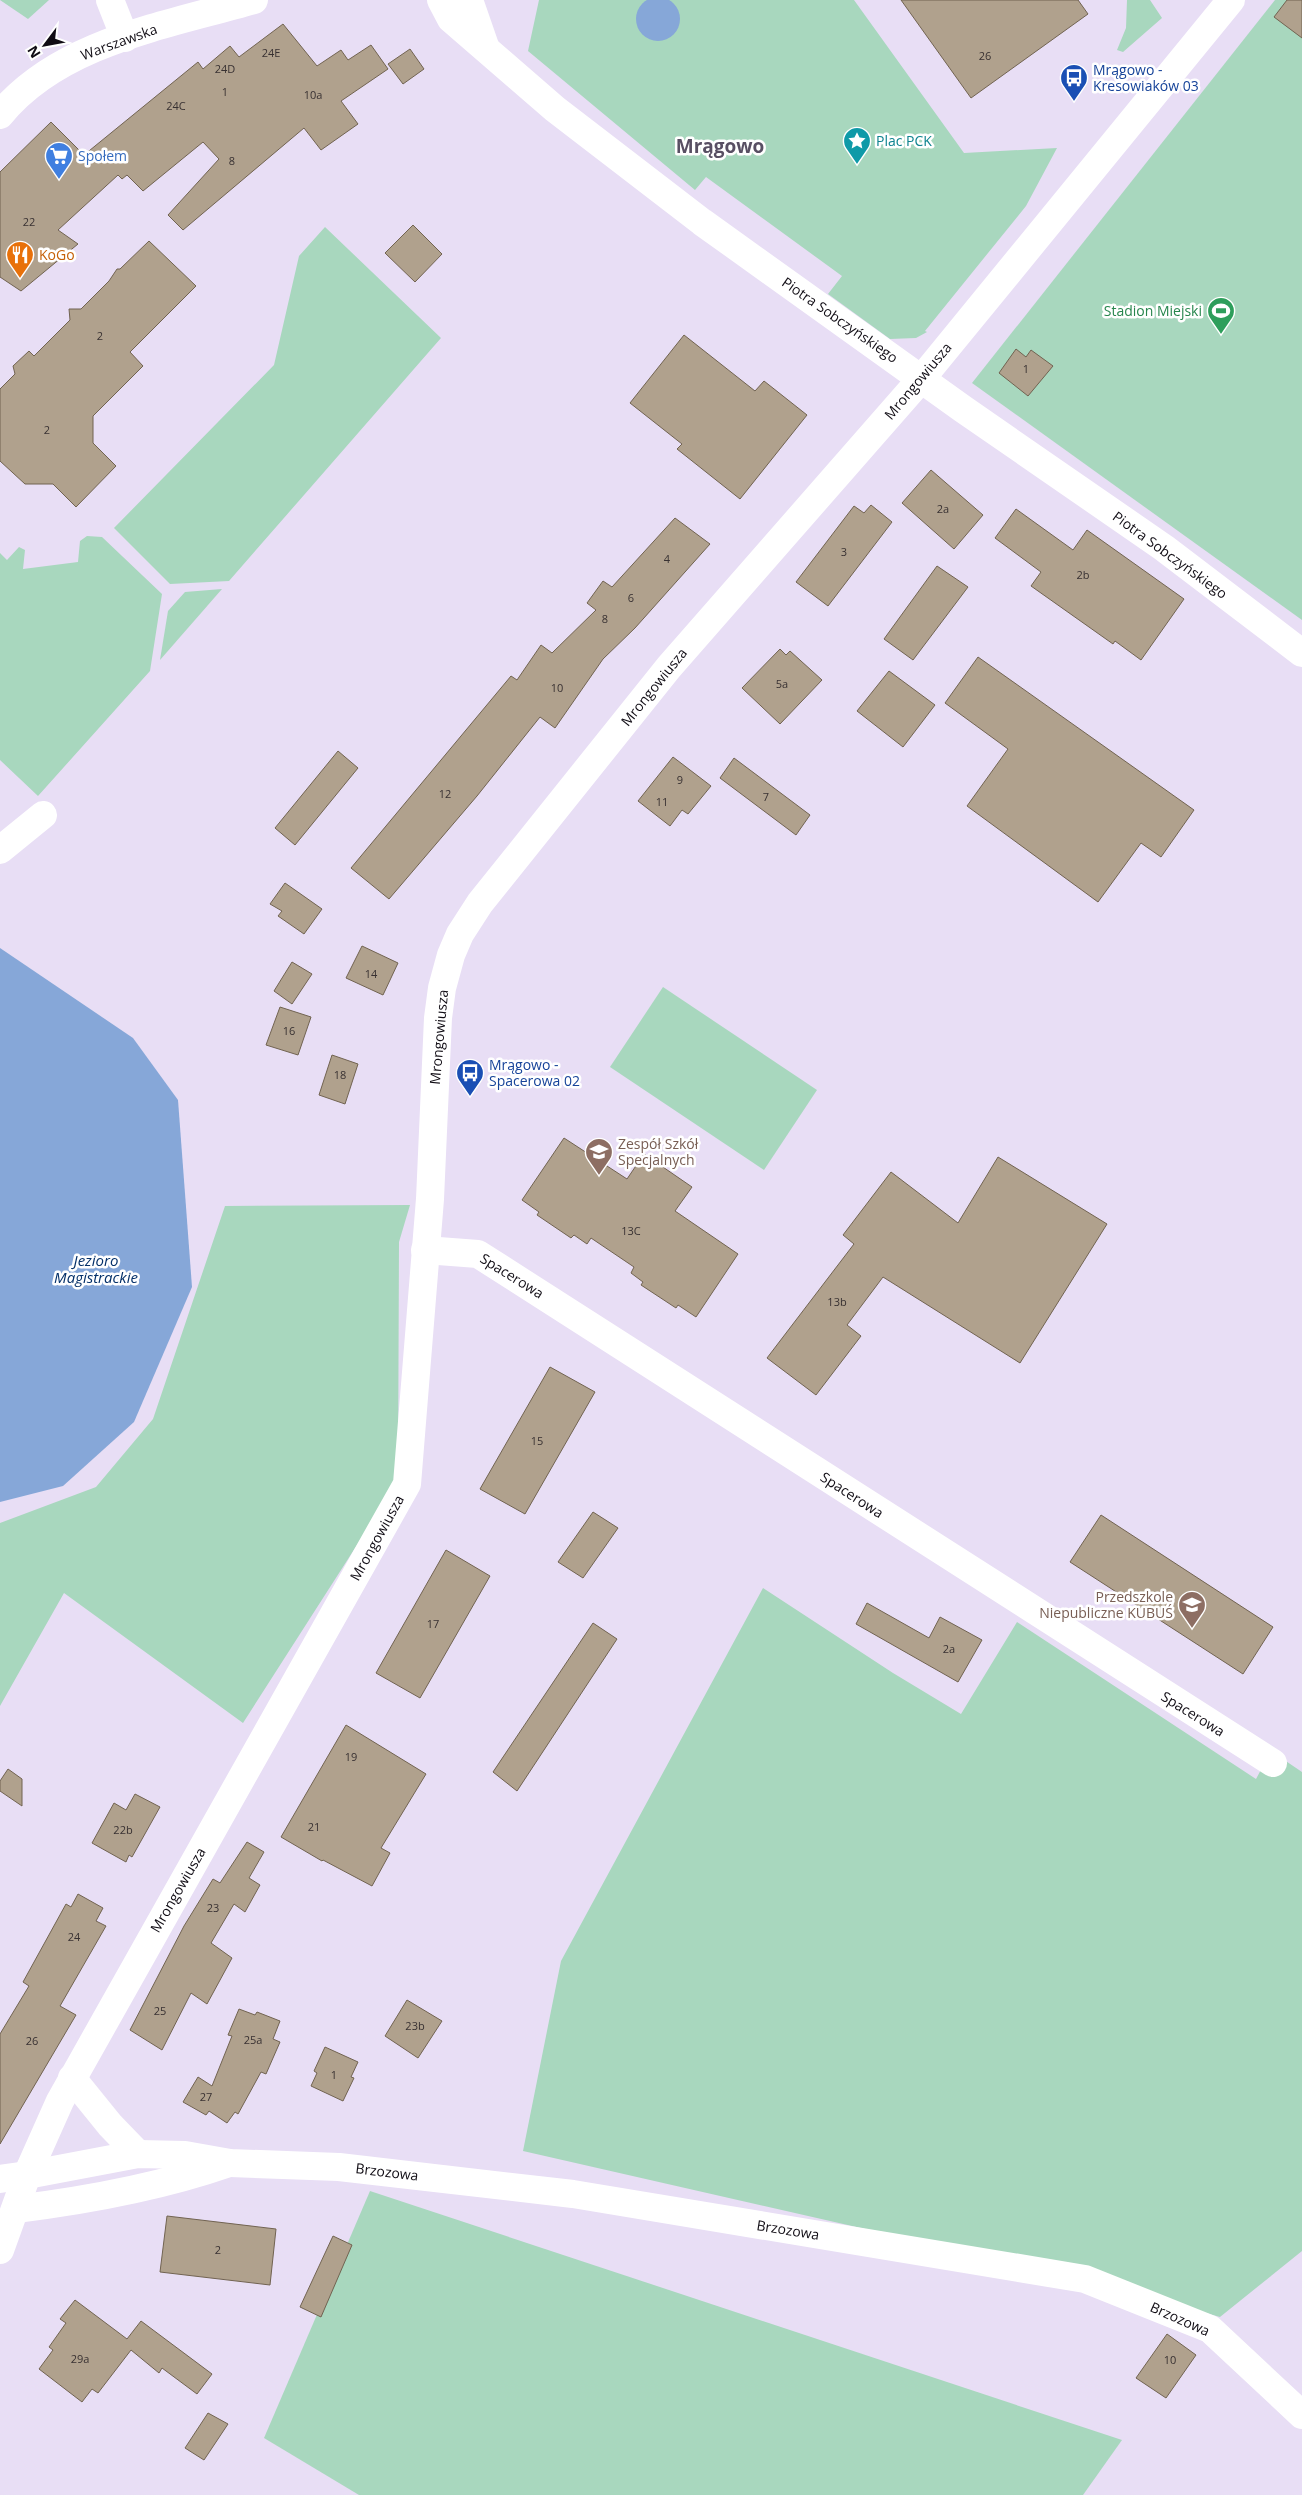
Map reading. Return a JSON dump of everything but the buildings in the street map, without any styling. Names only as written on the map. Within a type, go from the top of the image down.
[{"type":"street","points":[[110,0],[125,38]]},
{"type":"street","name":"Warszawska","points":[[0,115],[8,105],[40,78],[80,55],[125,38],[254,0]]},
{"type":"street","name":"Piotra Sobczyńskiego","points":[[440,0],[452,19],[555,109],[624,163],[702,222],[963,409],[1164,548],[1302,653]]},
{"type":"street","points":[[469,0],[484,46]]},
{"type":"street","name":"Mrongowiusza","points":[[0,2250],[8,2210],[27,2175],[49,2124],[72,2078],[407,1484],[430,1198],[438,1018],[442,988],[451,955],[460,934],[480,903],[669,667],[922,378],[1231,0]]},
{"type":"street","points":[[0,850],[42,814]]},
{"type":"street","name":"Spacerowa","points":[[425,1250],[478,1254],[1272,1763]]},
{"type":"street","points":[[72,2078],[110,2125],[138,2154]]},
{"type":"street","name":"Brzozowa","points":[[0,2179],[138,2154],[185,2155],[230,2163],[339,2167],[573,2194],[1085,2279],[1210,2329],[1302,2415]]},
{"type":"street","name":"Brzozowa","points":[[8,2210],[87,2200],[189,2177],[230,2163]]},
{"type":"green space","points":[[0,0],[49,0],[28,19]]},
{"type":"green space","name":"Plac PCK","points":[[539,0],[854,0],[964,153],[1057,148],[1026,206],[925,331],[927,332],[916,338],[890,339],[828,294],[842,276],[706,177],[695,190],[528,51]]},
{"type":"green space","points":[[1127,0],[1150,0],[1162,18],[1123,52],[1117,50],[1126,28]]},
{"type":"green space","points":[[1275,0],[1302,0],[1302,620],[972,383]]},
{"type":"green space","points":[[325,227],[441,338],[229,581],[170,584],[114,528],[274,365],[299,256]]},
{"type":"green space","points":[[87,536],[102,537],[162,594],[150,671],[38,796],[0,760],[0,553],[7,560],[19,547],[25,550],[23,569],[78,562],[80,541]]},
{"type":"green space","points":[[222,589],[160,660],[168,611],[185,592]]},
{"type":"green space","points":[[663,987],[817,1090],[764,1170],[610,1067]]},
{"type":"green space","points":[[410,1205],[399,1242],[398,1481],[243,1723],[64,1593],[0,1706],[0,1523],[96,1487],[153,1419],[225,1206]]},
{"type":"green space","points":[[763,1588],[893,1673],[961,1714],[1017,1622],[1256,1779],[1271,1751],[1302,1772],[1302,2251],[1220,2317],[1085,2279],[523,2151],[561,1961]]},
{"type":"green space","points":[[370,2191],[1122,2440],[1083,2495],[359,2495],[264,2438]]},
{"type":"water","points":[[658,-3],[670,1],[676,7],[680,19],[676,31],[670,37],[658,41],[646,37],[640,31],[636,19],[640,7],[646,1]]},
{"type":"water","name":"Jezioro Magistrackie","points":[[0,948],[133,1038],[178,1100],[192,1287],[134,1422],[63,1486],[0,1502]]},
{"type":"place","name":"Mrągowo - Kresowiaków 03","points":[[1074,102]]},
{"type":"place","name":"Plac PCK","points":[[857,165]]},
{"type":"place","name":"Społem","points":[[59,180]]},
{"type":"place","name":"KoGo","points":[[20,279]]},
{"type":"place","name":"Stadion Miejski","points":[[1221,335]]},
{"type":"place","name":"Mrągowo - Spacerowa 02","points":[[470,1097]]},
{"type":"place","name":"Zespół Szkół Specjalnych","points":[[599,1176]]},
{"type":"place","name":"Przedszkole Niepubliczne KUBUŚ","points":[[1192,1629]]},
{"type":"district","name":"Mrągowo","points":[[720,146]]}]
